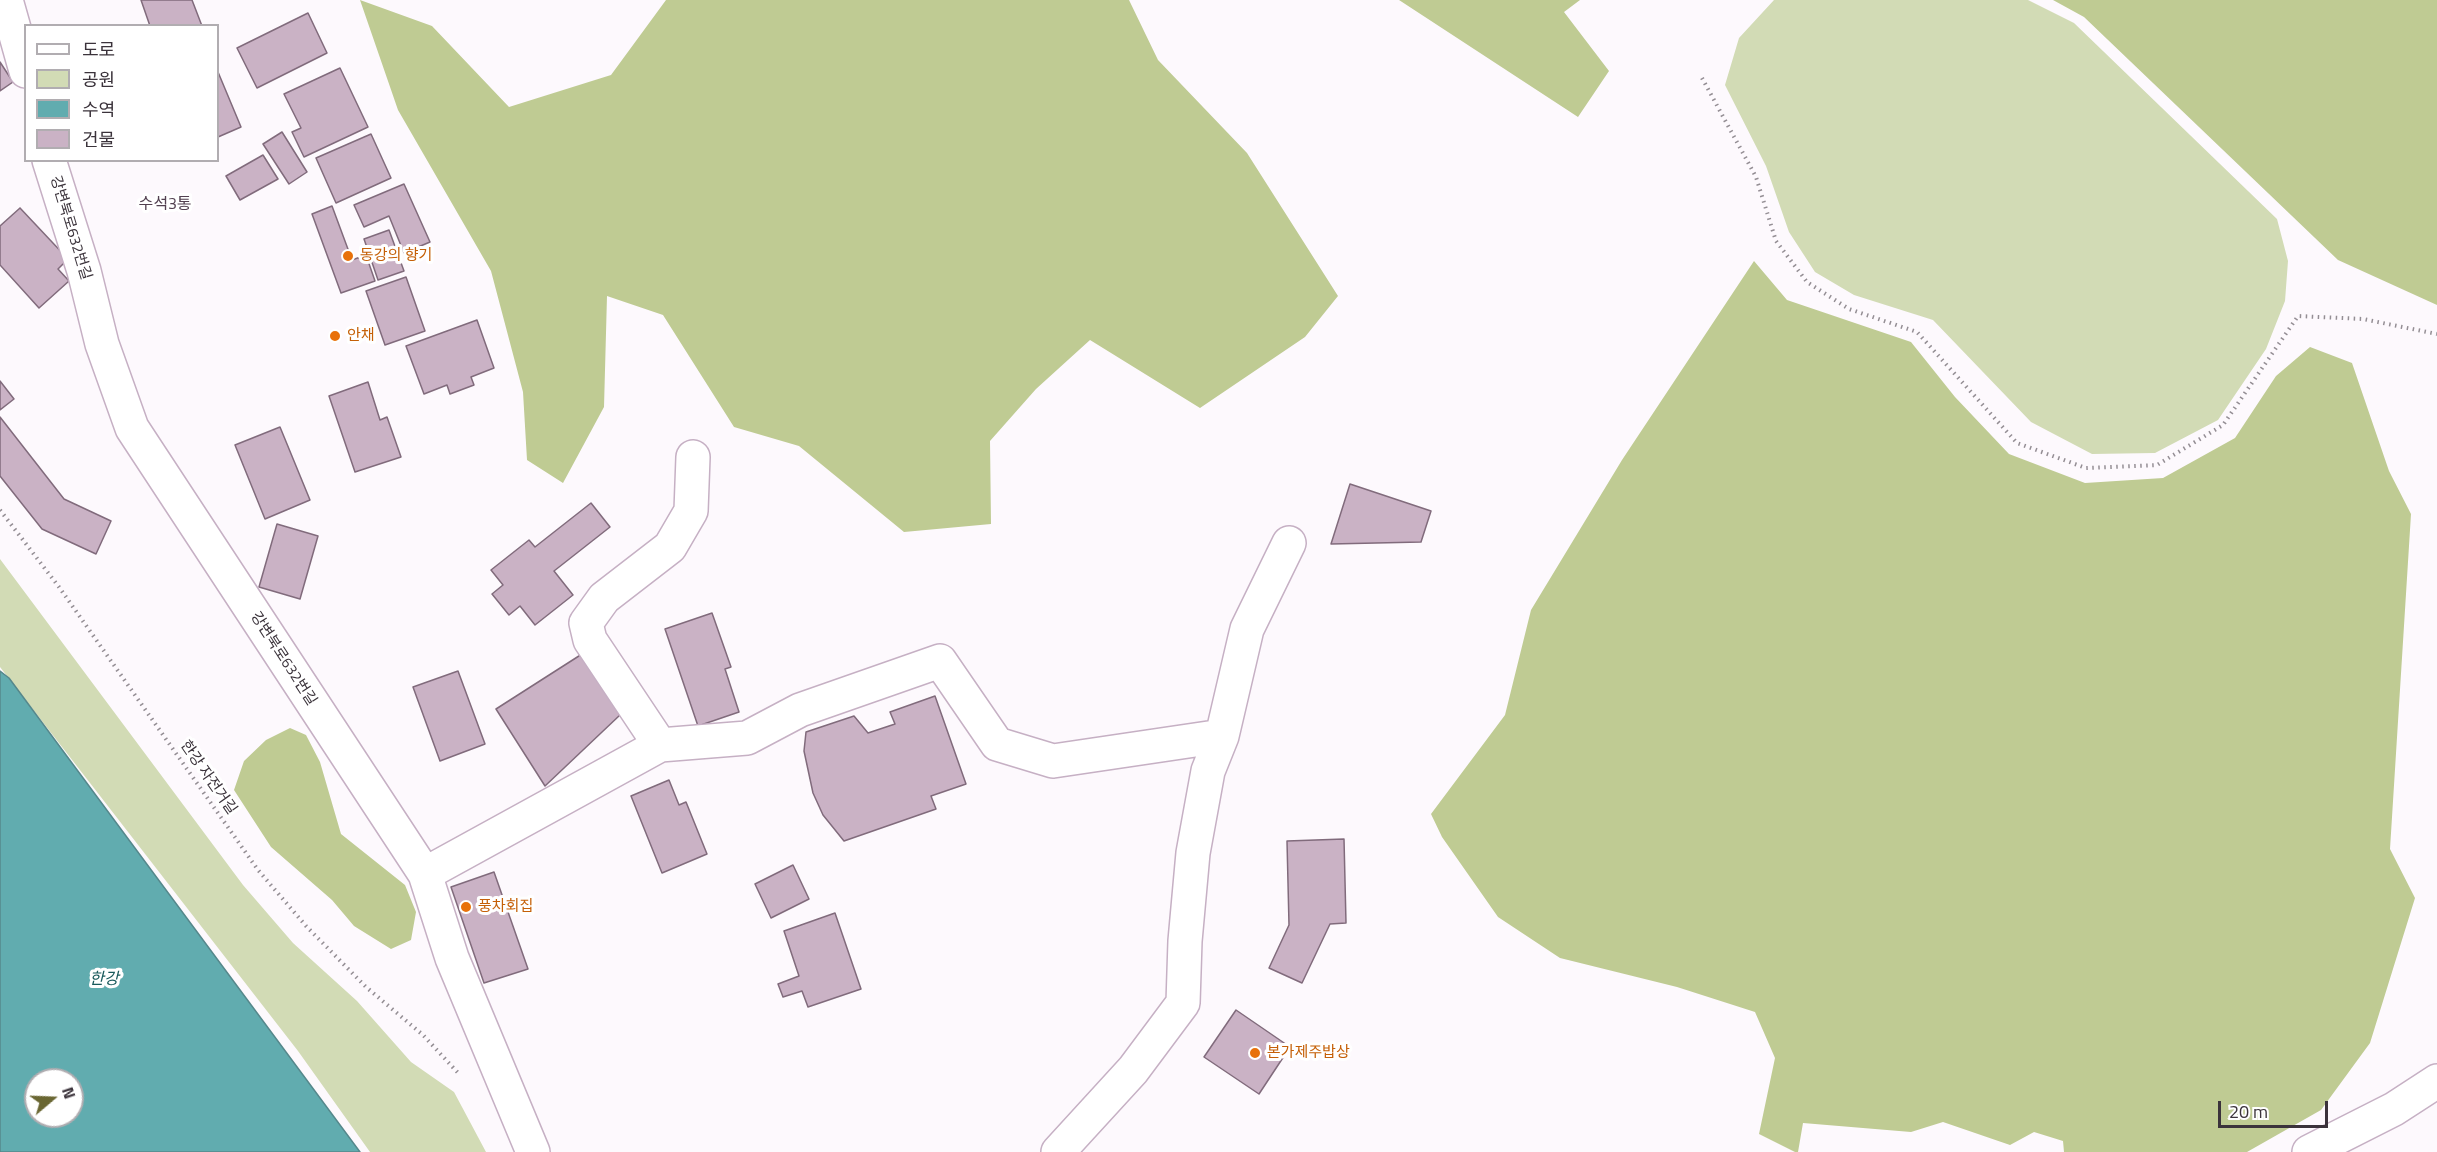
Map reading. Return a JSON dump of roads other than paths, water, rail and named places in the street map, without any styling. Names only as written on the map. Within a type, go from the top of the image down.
[{"type":"street","points":[[6,0],[24,63]]},
{"type":"street","name":"강변북로632번길","points":[[50,162],[84,271],[102,344],[132,428],[425,874],[452,958],[532,1152]]},
{"type":"street","points":[[660,745],[590,640],[586,623],[604,598],[670,547],[691,510],[693,457]]},
{"type":"street","points":[[1058,1152],[1133,1070],[1183,1003],[1185,941],[1194,853],[1208,771],[1222,736],[1247,629],[1289,543]]},
{"type":"street","points":[[425,874],[660,745],[747,738],[800,710],[940,661],[997,744],[1053,761],[1222,736]]},
{"type":"street","points":[[2309,1152],[2394,1109],[2437,1081]]},
{"type":"water","name":"한강","points":[[0,671],[9,678],[360,1152],[0,1152]]},
{"type":"place","name":"동강의 향기","points":[[348,256]]},
{"type":"place","name":"안채","points":[[335,336]]},
{"type":"place","name":"풍차회집","points":[[466,907]]},
{"type":"place","name":"본가제주밥상","points":[[1255,1053]]},
{"type":"district","name":"수석3통","points":[[165,205]]}]
